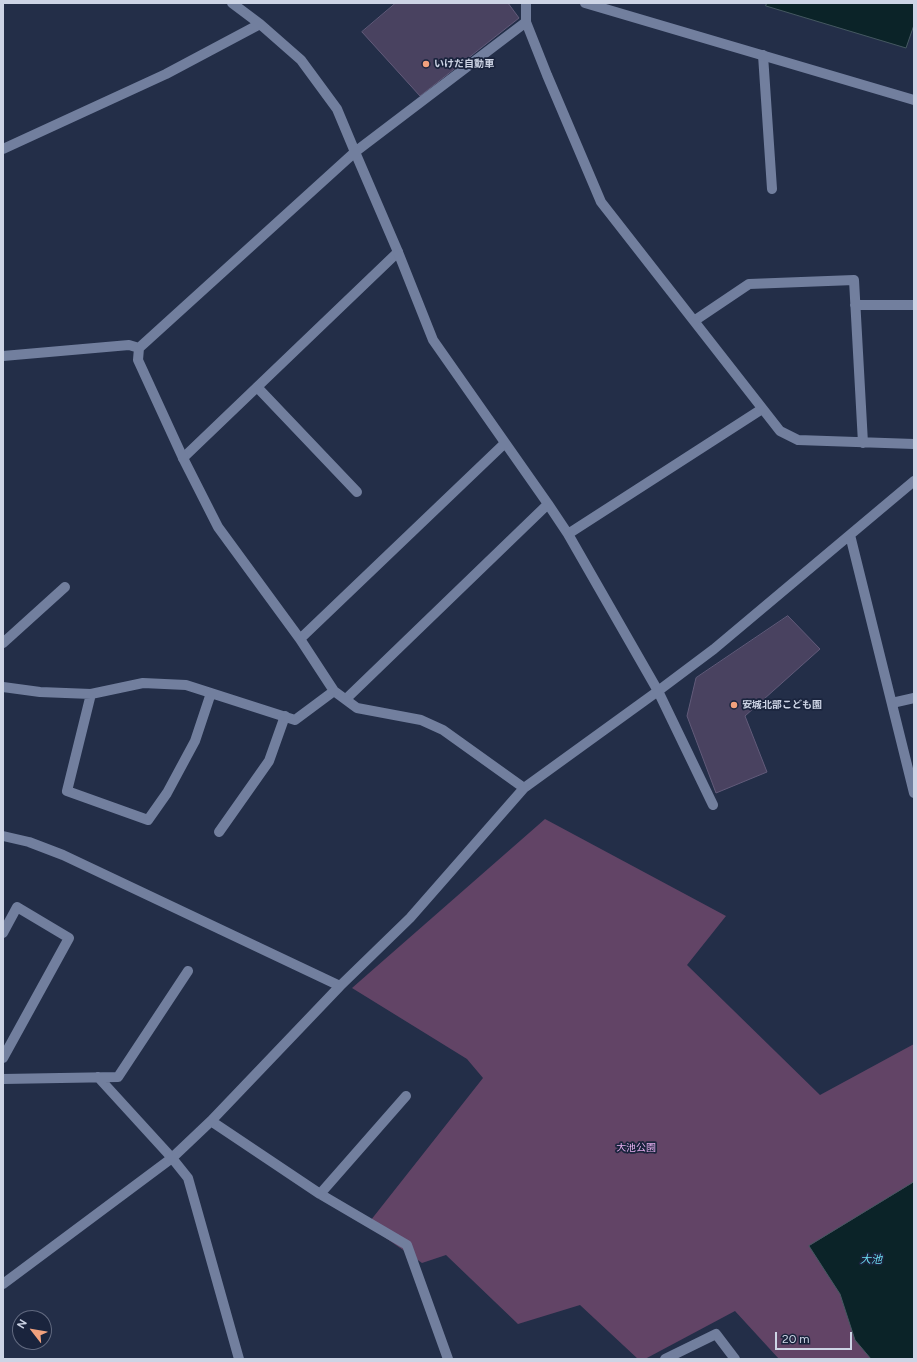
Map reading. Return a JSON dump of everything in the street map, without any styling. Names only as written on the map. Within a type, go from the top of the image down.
[{"type":"street","points":[[232,3],[260,24],[301,60],[338,109],[433,340],[568,534],[658,692],[713,805]]},
{"type":"street","points":[[526,3],[526,22],[547,75],[602,202],[780,431],[798,440],[914,444]]},
{"type":"street","points":[[585,3],[914,100]]},
{"type":"street","points":[[524,788],[443,730],[421,720],[357,708],[334,691],[300,639],[218,527],[183,458],[138,360],[139,348],[355,152],[526,22]]},
{"type":"street","points":[[3,149],[166,74],[260,24]]},
{"type":"street","points":[[763,55],[772,188]]},
{"type":"street","points":[[183,458],[398,252]]},
{"type":"street","points":[[694,321],[749,284],[854,280],[863,442]]},
{"type":"street","points":[[855,306],[914,305]]},
{"type":"street","points":[[3,356],[129,345],[139,348]]},
{"type":"street","points":[[257,387],[357,492]]},
{"type":"street","points":[[568,534],[762,409]]},
{"type":"street","points":[[300,639],[505,443]]},
{"type":"street","points":[[3,1284],[172,1158],[211,1121],[340,986],[410,918],[524,788],[658,692],[714,649],[914,481]]},
{"type":"street","points":[[346,699],[548,504]]},
{"type":"street","points":[[850,535],[914,793]]},
{"type":"street","points":[[3,643],[65,587]]},
{"type":"street","points":[[3,687],[40,692],[91,694],[143,683],[186,685],[295,720],[334,691]]},
{"type":"street","points":[[91,694],[67,791],[148,820],[167,793],[194,740],[211,693]]},
{"type":"street","points":[[892,703],[914,698]]},
{"type":"street","points":[[219,832],[269,761],[285,716]]},
{"type":"street","points":[[3,836],[29,842],[63,855],[340,986]]},
{"type":"street","points":[[3,933],[17,907],[69,938],[3,1058]]},
{"type":"street","points":[[3,1079],[118,1077],[188,971]]},
{"type":"street","points":[[98,1077],[172,1158],[188,1178],[239,1359]]},
{"type":"street","points":[[320,1194],[406,1096]]},
{"type":"street","points":[[211,1121],[320,1194],[407,1245],[448,1359]]},
{"type":"street","points":[[666,1359],[716,1334],[735,1359]]},
{"type":"green space","name":"大池公園","points":[[545,819],[726,916],[687,965],[820,1095],[914,1044],[914,1359],[779,1359],[735,1311],[645,1359],[638,1359],[580,1305],[518,1324],[446,1255],[422,1263],[367,1225],[483,1078],[467,1059],[352,988]]},
{"type":"water","points":[[767,3],[914,3],[914,25],[906,48],[766,6]]},
{"type":"water","name":"大池","points":[[914,1182],[914,1359],[871,1359],[855,1340],[840,1294],[809,1246]]},
{"type":"building","name":"いけだ自動車","points":[[396,3],[508,3],[519,18],[420,96],[362,32]]},
{"type":"building","name":"安城北部こども園","points":[[788,616],[820,649],[745,716],[767,772],[716,793],[687,716],[696,678]]},
{"type":"place","name":"いけだ自動車","points":[[426,64]]},
{"type":"place","name":"安城北部こども園","points":[[734,705]]}]
